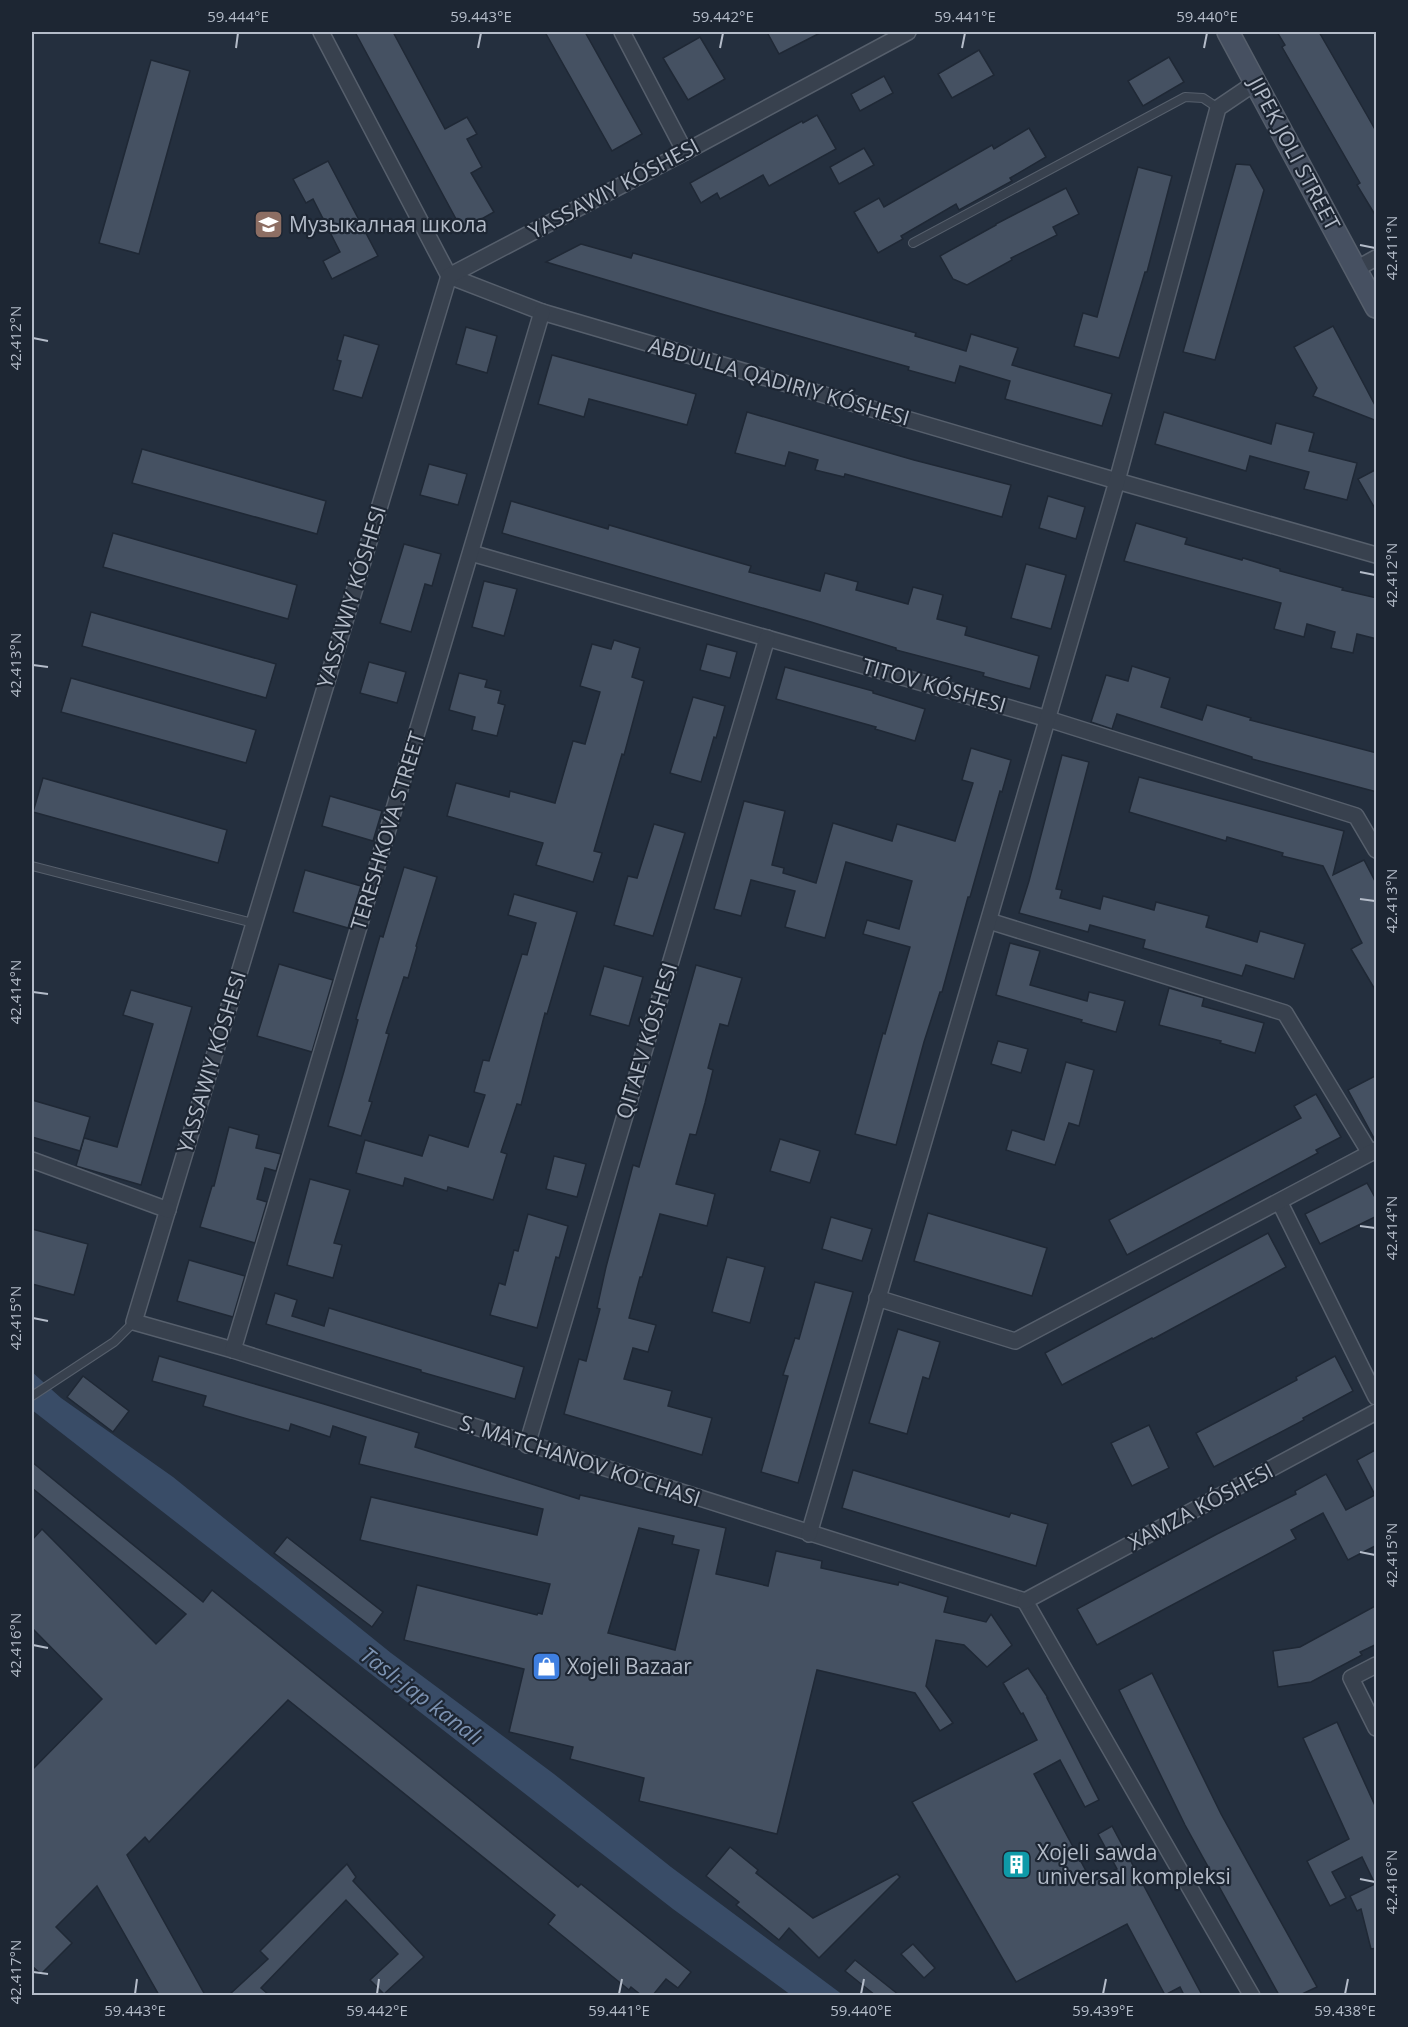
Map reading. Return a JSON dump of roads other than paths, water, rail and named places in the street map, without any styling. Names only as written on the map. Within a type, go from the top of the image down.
[{"type":"street","points":[[321,32],[449,276],[542,312],[1377,555]]},
{"type":"street","points":[[622,32],[686,152]]},
{"type":"street","name":"YASSAWIY KÓSHESI","points":[[134,1322],[449,276],[908,32]]},
{"type":"street","name":"JIPEK JOLI STREET","points":[[1228,32],[1377,307]]},
{"type":"street","points":[[809,1534],[1117,481],[1218,108],[1256,83]]},
{"type":"street","points":[[1356,269],[1377,258]]},
{"type":"street","name":"TERESHKOVA STREET","points":[[233,1350],[542,312]]},
{"type":"street","name":"TITOV KÓSHESI","points":[[471,552],[1048,719],[1356,816],[1377,850]]},
{"type":"street","name":"QITAEV KÓSHESI","points":[[527,1445],[767,638]]},
{"type":"street","points":[[878,1298],[1015,1341],[1373,1152],[1285,1013],[989,921]]},
{"type":"street","points":[[32,1160],[168,1210]]},
{"type":"street","points":[[1280,1203],[1377,1397]]},
{"type":"street","name":"S. MATCHANOV KO'CHASI","points":[[134,1322],[233,1350],[1025,1601]]},
{"type":"street","name":"XAMZA KÓSHESI","points":[[1025,1601],[1377,1412]]},
{"type":"street","points":[[1025,1601],[1252,1995]]},
{"type":"street","points":[[1377,1665],[1351,1678],[1377,1728]]},
{"type":"lane","points":[[913,243],[1185,97],[1203,98],[1218,108]]},
{"type":"lane","points":[[32,866],[253,923]]},
{"type":"lane","name":"YASSAWIY KÓSHESI","points":[[32,1396],[114,1342],[134,1322]]},
{"type":"water","name":"Taslı-jap kanalı","points":[[32,1372],[61,1398],[173,1477],[391,1653],[554,1774],[671,1867],[843,1995],[791,1995],[673,1909],[32,1410]]},
{"type":"place","name":"Музыкалная школа","points":[[268,225]]},
{"type":"place","name":"Xojeli Bazaar","points":[[546,1667]]},
{"type":"place","name":"Xojeli sawda universal kompleksi","points":[[1016,1865]]}]
